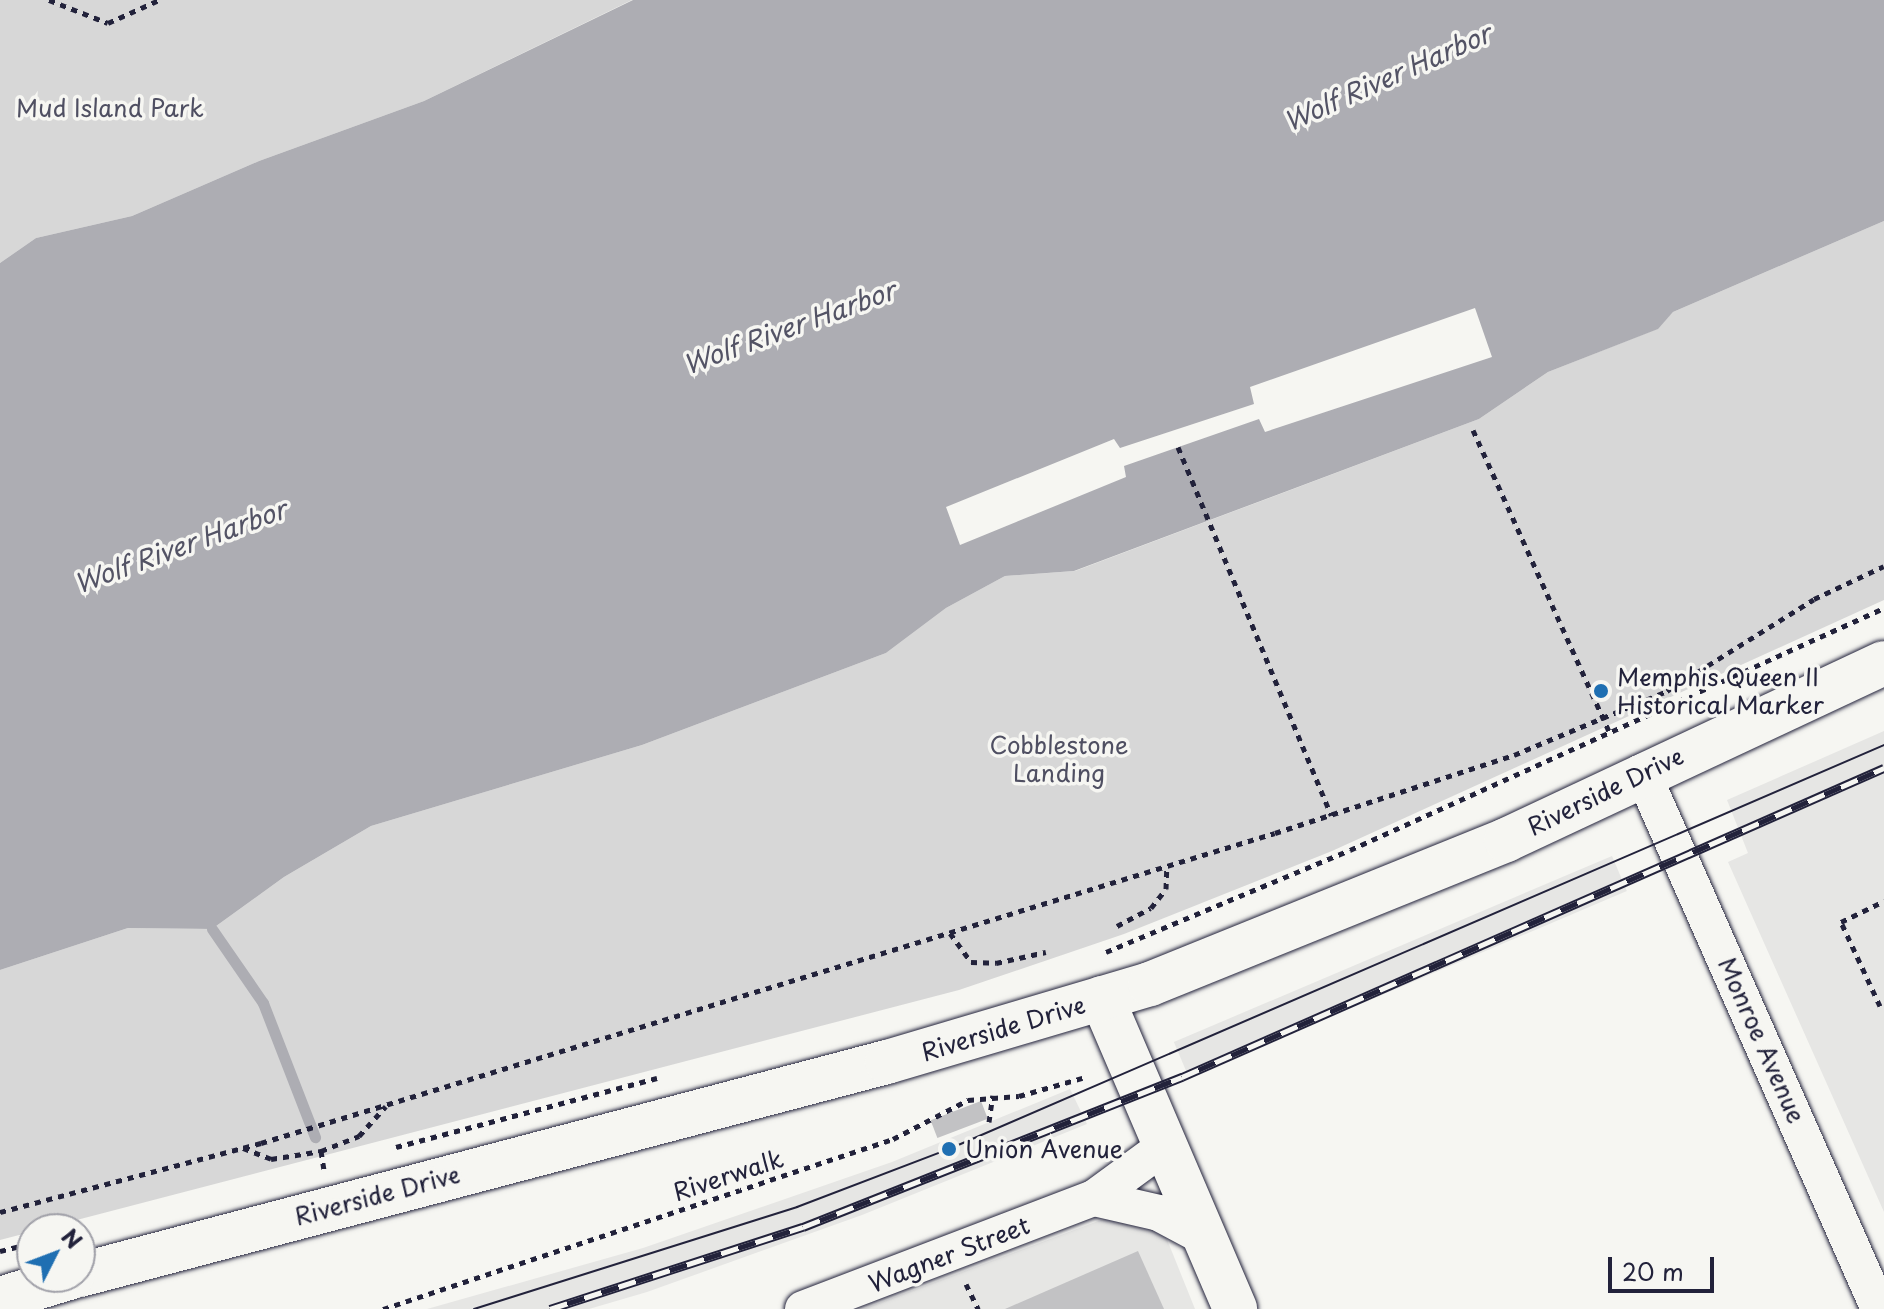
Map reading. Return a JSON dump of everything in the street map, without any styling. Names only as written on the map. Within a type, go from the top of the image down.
[{"type":"main road","name":"Riverside Drive","points":[[96,1271],[887,1062],[1096,978],[1150,984],[1506,840],[1642,772],[1884,663]]},
{"type":"main road","points":[[1096,978],[1235,1309]]},
{"type":"main road","points":[[0,1299],[20,1293]]},
{"type":"street","name":"Monroe Avenue","points":[[1642,772],[1879,1309]]},
{"type":"street","name":"Wagner Street","points":[[803,1309],[1094,1198],[1165,1146]]},
{"type":"street","points":[[1094,1198],[1159,1213],[1204,1237]]},
{"type":"path","points":[[49,0],[108,23],[159,0]]},
{"type":"path","points":[[1473,430],[1609,731]]},
{"type":"path","points":[[1178,447],[1205,522],[1331,815]]},
{"type":"path","points":[[0,1212],[242,1148],[1167,866],[1514,755],[1602,715],[1667,691],[1814,599],[1884,566]]},
{"type":"path","points":[[1096,978],[1350,850],[1884,608]]},
{"type":"path","points":[[1117,926],[1151,908],[1166,889],[1167,866]]},
{"type":"path","points":[[1880,1006],[1841,922],[1884,901]]},
{"type":"path","points":[[950,933],[971,962],[996,963],[1046,952]]},
{"type":"path","points":[[393,1148],[665,1076]]},
{"type":"path","name":"Riverwalk","points":[[383,1309],[893,1139],[968,1100],[993,1095],[1019,1096],[1082,1078]]},
{"type":"path","points":[[989,1122],[993,1095]]},
{"type":"path","points":[[242,1148],[271,1159],[321,1151],[359,1136],[387,1104]]},
{"type":"path","points":[[321,1151],[324,1169]]},
{"type":"path","points":[[309,1173],[338,1165]]},
{"type":"path","points":[[964,1278],[978,1309]]},
{"type":"shaded area","points":[[1884,731],[1884,1212],[1728,862],[1748,853],[1727,800]]},
{"type":"shaded area","points":[[1612,856],[1627,891],[1189,1077],[1174,1042]]},
{"type":"shaded area","points":[[1070,1089],[1087,1124],[862,1215],[647,1292],[589,1309],[427,1309],[643,1248],[892,1162]]},
{"type":"shaded area","points":[[1109,1217],[1164,1232],[1195,1309],[863,1309]]},
{"type":"green space","name":"Mud Island Park","points":[[0,0],[632,0],[424,101],[259,161],[132,216],[36,238],[0,263]]},
{"type":"green space","name":"Cobblestone Landing","points":[[1884,221],[1884,600],[1332,851],[1124,934],[959,990],[96,1215],[16,1213],[16,1236],[0,1240],[0,970],[128,928],[212,929],[284,877],[371,826],[642,745],[886,653],[946,608],[1005,576],[1075,571],[1479,419],[1548,372],[1657,329],[1673,312]]},
{"type":"water","name":"Wolf River Harbor","points":[[633,0],[1884,0],[1884,221],[1673,312],[1658,329],[1548,372],[1479,419],[1074,571],[1005,576],[946,608],[886,653],[642,745],[371,826],[284,877],[212,929],[128,928],[0,970],[0,263],[36,238],[132,216],[259,161],[424,101]]},
{"type":"pier","points":[[1475,308],[1492,357],[1265,432],[1259,419],[1124,466],[1126,477],[960,545],[946,507],[1114,439],[1120,448],[1254,404],[1250,387]]},
{"type":"building","points":[[981,1101],[988,1119],[937,1138],[931,1120]]},
{"type":"building","points":[[1138,1251],[1164,1309],[1005,1309]]},
{"type":"waterway","points":[[212,929],[263,1003],[315,1137]]},
{"type":"tram line","points":[[474,1309],[797,1207],[949,1149],[1884,745]]},
{"type":"railway","points":[[550,1309],[803,1227],[1182,1077],[1884,768]]},
{"type":"place","name":"Memphis Queen II Historical Marker","points":[[1601,691]]},
{"type":"place","name":"Union Avenue","points":[[949,1149]]}]
